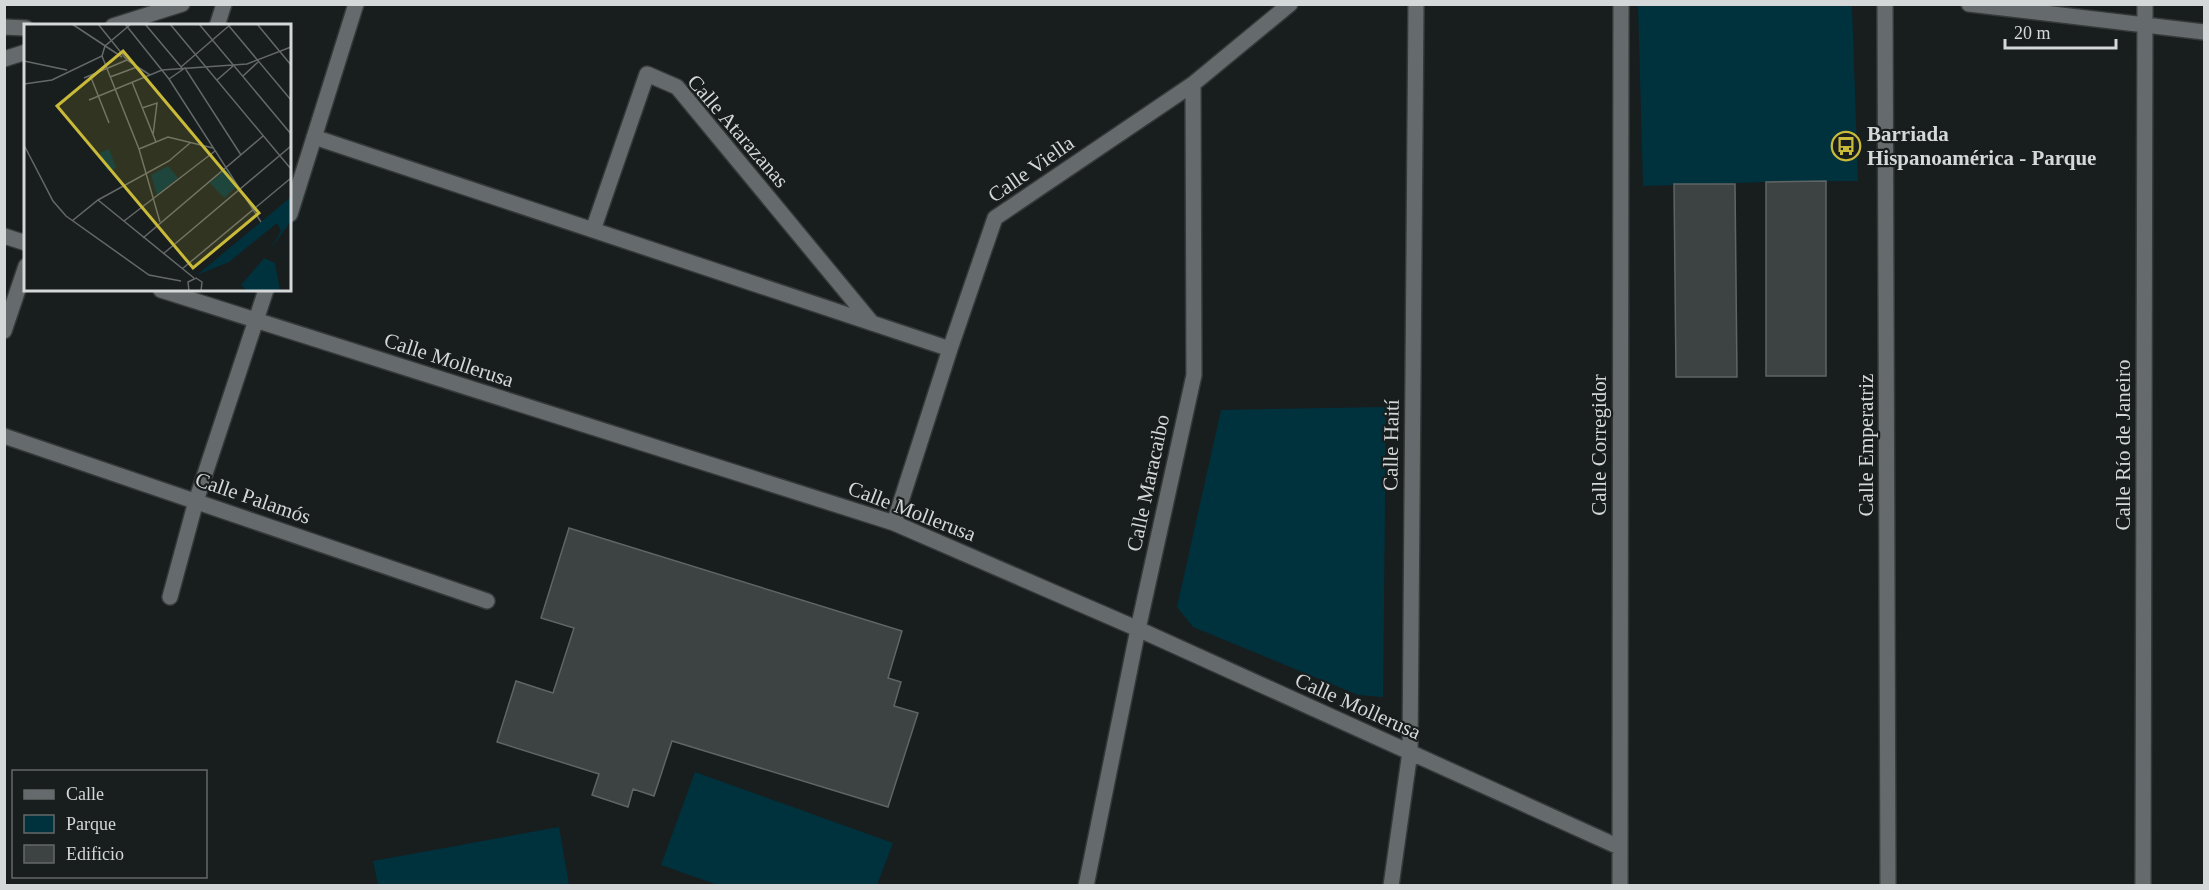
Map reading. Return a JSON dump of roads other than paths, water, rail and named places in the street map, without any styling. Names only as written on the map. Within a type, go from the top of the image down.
[{"type":"street","points":[[119,24],[182,4]]},
{"type":"street","points":[[218,24],[224,4]]},
{"type":"street","points":[[291,211],[356,4]]},
{"type":"street","name":"Calle Viella","points":[[894,523],[950,348],[995,218],[1193,84],[1290,4]]},
{"type":"street","name":"Calle Haití","points":[[1391,885],[1410,752],[1416,4]]},
{"type":"street","name":"Calle Corregidor","points":[[1620,885],[1622,4]]},
{"type":"street","name":"Calle Emperatriz","points":[[1885,4],[1888,885]]},
{"type":"street","points":[[1969,4],[2205,32]]},
{"type":"street","name":"Calle Río de Janeiro","points":[[2143,885],[2145,4]]},
{"type":"street","points":[[4,27],[24,28]]},
{"type":"street","points":[[4,59],[24,53]]},
{"type":"street","name":"Calle Atarazanas","points":[[592,230],[647,74],[677,87],[872,323]]},
{"type":"street","name":"Calle Maracaibo","points":[[1086,885],[1138,629],[1194,375],[1193,84]]},
{"type":"street","points":[[314,137],[950,348]]},
{"type":"street","points":[[4,236],[24,242]]},
{"type":"street","points":[[4,331],[24,272]]},
{"type":"street","name":"Calle Mollerusa","points":[[164,291],[894,523],[1138,629],[1619,847]]},
{"type":"street","points":[[170,597],[195,501],[266,291]]},
{"type":"street","name":"Calle Palamós","points":[[4,436],[487,601]]},
{"type":"place","name":"Barriada Hispanoamérica - Parque","points":[[1846,146]]}]
